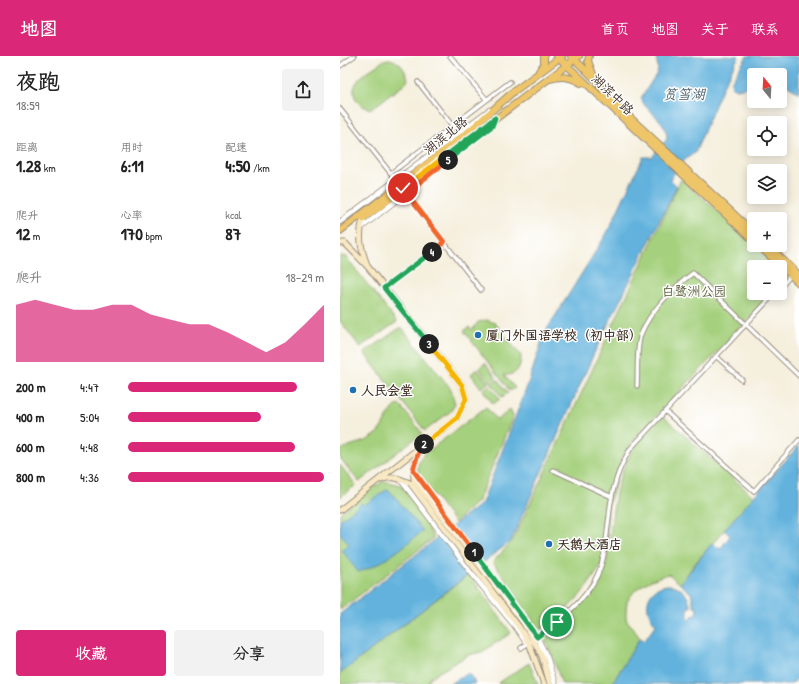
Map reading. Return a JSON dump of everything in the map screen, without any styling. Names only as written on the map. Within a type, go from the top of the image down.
[{"type":"main road","points":[[538,73],[544,64],[544,56]]},
{"type":"main road","points":[[589,56],[588,61],[596,80]]},
{"type":"main road","name":"湖滨北路","points":[[340,230],[469,131],[513,92],[559,57]]},
{"type":"main road","name":"湖滨中路","points":[[559,57],[589,87],[656,146]]},
{"type":"main road","points":[[575,57],[596,80],[609,98],[747,234]]},
{"type":"main road","name":"湖滨北路","points":[[363,219],[547,80],[575,57]]},
{"type":"main road","points":[[547,80],[557,77],[570,77],[589,87]]},
{"type":"main road","points":[[680,169],[747,227]]},
{"type":"main road","points":[[363,219],[360,246],[368,267]]},
{"type":"main road","points":[[340,243],[345,243],[368,267],[462,385],[466,399],[457,418],[340,510]]},
{"type":"main road","points":[[767,252],[795,274]]},
{"type":"main road","points":[[774,252],[795,274],[799,282]]},
{"type":"main road","points":[[426,441],[418,454],[413,470],[414,480],[474,572],[532,641],[542,656],[550,684]]},
{"type":"main road","points":[[369,486],[386,478],[399,478],[410,483],[446,528],[482,566],[523,622],[532,641],[543,684]]},
{"type":"street","points":[[340,66],[354,56]]},
{"type":"street","points":[[450,56],[486,100]]},
{"type":"street","points":[[418,82],[458,133]]},
{"type":"street","points":[[391,174],[510,82]]},
{"type":"street","points":[[340,222],[513,92]]},
{"type":"street","points":[[340,109],[396,180]]},
{"type":"street","points":[[361,228],[492,126],[495,118]]},
{"type":"street","points":[[406,193],[481,290]]},
{"type":"street","points":[[384,288],[444,242]]},
{"type":"street","points":[[637,386],[641,335],[658,307],[683,280],[693,273],[799,376]]},
{"type":"street","points":[[787,281],[795,274]]},
{"type":"street","points":[[521,648],[532,641],[576,605],[597,577],[607,542],[612,497],[623,461],[637,440],[769,300]]},
{"type":"street","points":[[716,356],[742,380]]},
{"type":"street","points":[[665,411],[754,491],[799,440]]},
{"type":"street","points":[[553,470],[612,497]]},
{"type":"street","points":[[532,641],[547,657],[555,684]]},
{"type":"green space","points":[[389,59],[399,64],[404,69],[408,79],[406,83],[371,109],[362,106],[357,101],[354,93],[354,87],[357,81],[384,60]]},
{"type":"green space","name":"白鹭洲公园","points":[[681,179],[747,237],[747,252],[765,252],[774,260],[747,260],[747,300],[767,300],[636,437],[621,458],[608,506],[607,542],[601,566],[583,592],[563,613],[540,630],[493,562],[513,540]]},
{"type":"green space","points":[[340,256],[346,257],[397,322],[360,347],[340,321]]},
{"type":"green space","name":"白鹭洲公园","points":[[787,271],[791,275],[787,279]]},
{"type":"green space","points":[[487,320],[495,323],[521,356],[519,368],[515,373],[504,375],[515,388],[510,391],[464,331],[469,327],[472,330],[478,322]]},
{"type":"green space","points":[[401,327],[451,389],[455,404],[451,411],[425,431],[364,353]]},
{"type":"green space","points":[[485,363],[496,377],[489,382],[479,368]]},
{"type":"green space","points":[[477,369],[488,383],[481,388],[471,374]]},
{"type":"green space","points":[[497,379],[508,393],[502,397],[491,383]]},
{"type":"green space","points":[[489,385],[500,399],[493,404],[483,390]]},
{"type":"green space","points":[[399,404],[422,433],[359,482],[340,458],[340,451],[348,446],[366,441],[374,436],[395,407]]},
{"type":"green space","points":[[486,407],[497,420],[510,410],[513,416],[478,501],[455,523],[418,474],[418,464],[422,456]]},
{"type":"green space","points":[[663,416],[754,497],[697,561],[680,584],[669,574],[639,587],[630,596],[627,602],[626,619],[640,638],[612,684],[562,684],[552,655],[543,636],[582,604],[601,579],[607,560],[614,505],[618,483],[622,472],[638,442]]},
{"type":"green space","points":[[340,465],[356,485],[340,497]]},
{"type":"green space","points":[[384,481],[401,485],[433,526],[429,530],[434,538],[340,610],[340,513],[372,488]]},
{"type":"green space","points":[[469,574],[511,633],[482,652],[468,655],[431,677],[427,684],[340,684],[340,674]]},
{"type":"green space","points":[[529,663],[538,684],[498,684],[500,682]]},
{"type":"water","name":"筼筜湖","points":[[656,56],[739,56],[724,84],[695,153],[684,161],[671,180],[677,186],[596,349],[511,541],[340,674],[340,614],[482,503],[528,384],[544,334],[607,233],[643,157],[652,157],[667,139],[666,131],[660,120],[647,108],[641,98],[657,73],[658,69]]},
{"type":"water","name":"筼筜湖","points":[[747,56],[799,56],[799,93],[787,85],[787,68],[747,68],[747,87],[737,89],[732,87],[731,82]]},
{"type":"water","points":[[799,445],[799,677],[792,684],[612,684],[640,638],[644,641],[656,625],[649,612],[648,602],[652,593],[659,587],[668,585],[678,587],[686,594],[691,607],[688,607],[688,619],[690,620],[692,616],[696,615],[697,608],[694,607],[691,593],[680,584],[712,543],[720,549],[730,536],[724,530]]},
{"type":"water","points":[[388,489],[423,531],[385,560],[368,569],[358,572],[342,550],[349,544],[340,533],[340,520],[362,503],[364,505]]},
{"type":"water","points":[[469,673],[475,683],[474,684],[450,684]]},
{"type":"place","name":"厦门外国语学校（初中部）","points":[[478,335]]},
{"type":"place","name":"人民会堂","points":[[353,390]]},
{"type":"place","name":"天鹅大酒店","points":[[549,544]]},
{"type":"route","points":[[403,188],[495,118],[492,126],[406,193],[444,242],[384,288],[462,385],[466,399],[457,418],[426,441],[418,454],[413,470],[452,524],[497,581],[537,637],[557,622]]}]
